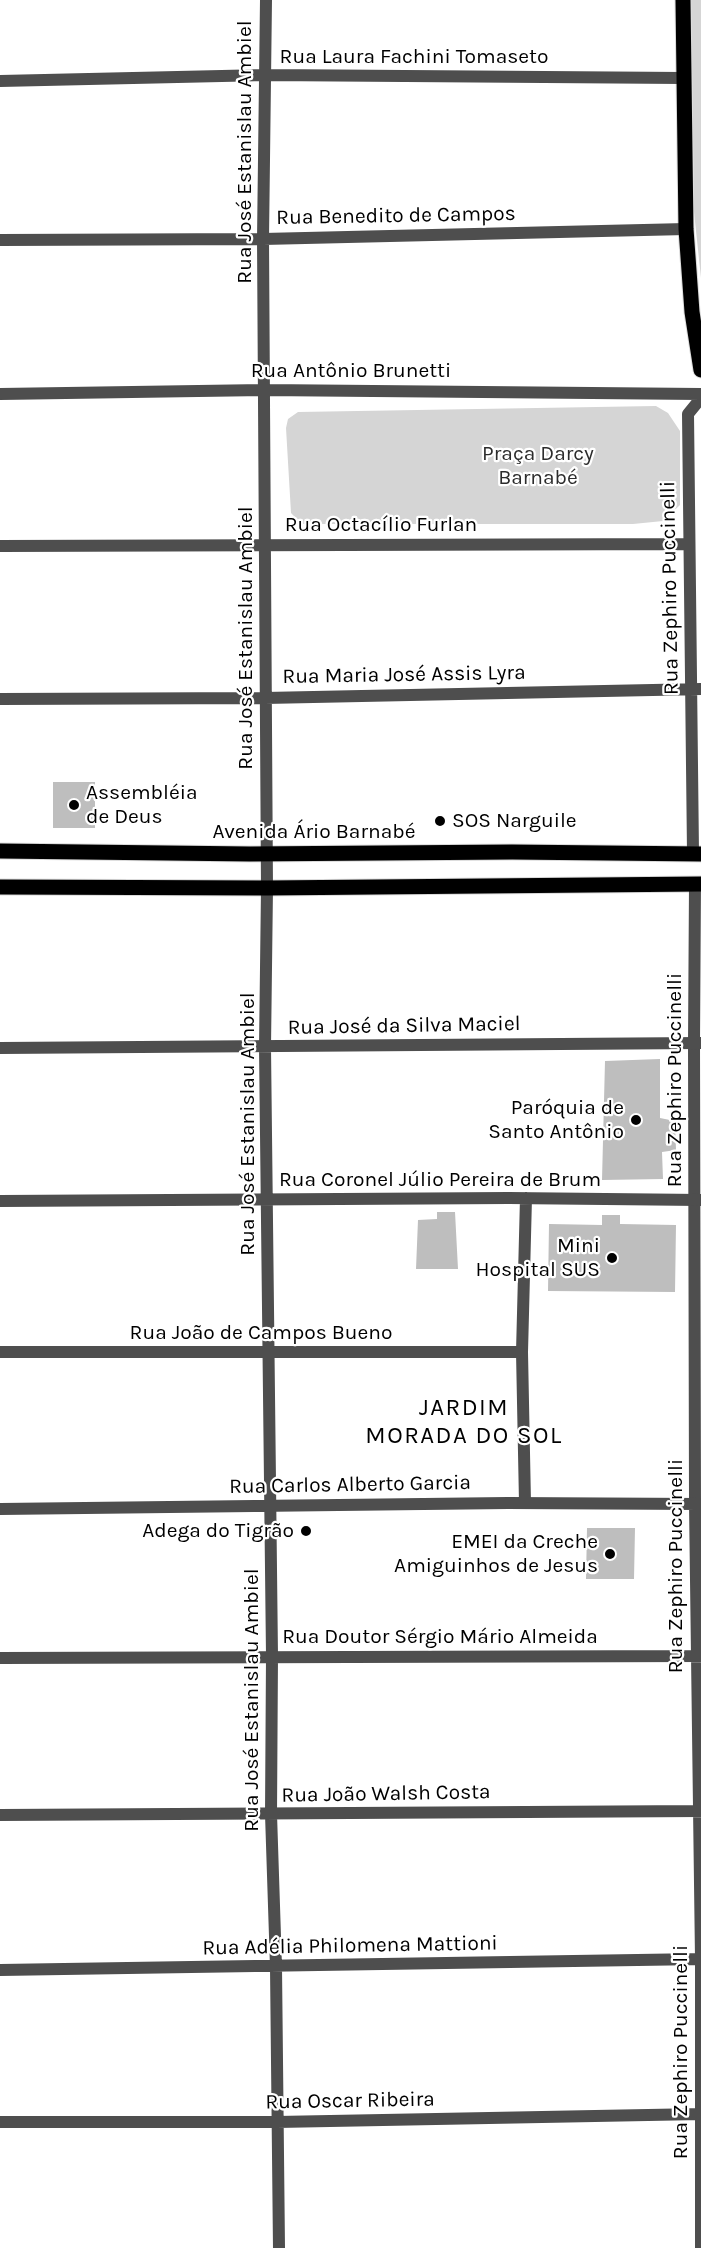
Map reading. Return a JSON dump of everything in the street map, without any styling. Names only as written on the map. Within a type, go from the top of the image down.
[{"type":"main road","points":[[683,0],[686,229],[692,312],[701,370]]},
{"type":"main road","name":"Avenida Ário Barnabé","points":[[0,851],[266,854],[524,852],[697,854]]},
{"type":"main road","points":[[0,887],[267,888],[698,884]]},
{"type":"street","name":"Rua José Estanislau Ambiel","points":[[266,0],[263,238],[266,1047],[272,1656],[271,1814],[276,1967],[279,2248]]},
{"type":"street","name":"Rua Laura Fachini Tomaseto","points":[[0,81],[266,75],[683,78]]},
{"type":"street","name":"Rua Benedito de Campos","points":[[0,240],[263,238],[686,229]]},
{"type":"street","name":"Rua Antônio Brunetti","points":[[0,394],[264,390],[701,396]]},
{"type":"street","name":"Rua Zephiro Puccinelli","points":[[697,854],[696,688],[689,544],[688,414],[701,396]]},
{"type":"street","name":"Rua Octacílio Furlan","points":[[0,546],[689,544]]},
{"type":"street","name":"Rua Maria José Assis Lyra","points":[[0,699],[265,698],[696,688]]},
{"type":"street","name":"Rua Zephiro Puccinelli","points":[[698,884],[701,2248]]},
{"type":"street","name":"Rua José da Silva Maciel","points":[[0,1048],[698,1043]]},
{"type":"street","name":"Rua Coronel Júlio Pereira de Brum","points":[[0,1201],[526,1198],[698,1200]]},
{"type":"street","points":[[525,1503],[522,1352],[526,1198]]},
{"type":"street","name":"Rua João de Campos Bueno","points":[[0,1352],[269,1354],[522,1352]]},
{"type":"street","name":"Rua Carlos Alberto Garcia","points":[[0,1509],[525,1503],[698,1504]]},
{"type":"street","name":"Rua Doutor Sérgio Mário Almeida","points":[[0,1658],[698,1656]]},
{"type":"street","name":"Rua João Walsh Costa","points":[[0,1815],[699,1810]]},
{"type":"street","name":"Rua Adélia Philomena Mattioni","points":[[0,1970],[701,1959]]},
{"type":"street","name":"Rua Oscar Ribeira","points":[[0,2122],[277,2122],[701,2114]]},
{"type":"green space","points":[[691,0],[701,0],[701,278],[694,212]]},
{"type":"green space","name":"Praça Darcy Barnabé","points":[[656,406],[668,413],[680,431],[680,505],[663,521],[633,524],[302,524],[291,513],[286,428],[288,419],[298,412]]},
{"type":"building","name":"Assembléia de Deus","points":[[53,782],[95,782],[95,828],[53,828]]},
{"type":"building","name":"Paróquia de Santo Antônio","points":[[660,1059],[660,1118],[675,1121],[676,1150],[662,1152],[663,1179],[602,1180],[605,1061]]},
{"type":"building","points":[[437,1212],[455,1212],[458,1269],[416,1269],[418,1220],[437,1219]]},
{"type":"building","name":"Mini Hospital SUS","points":[[602,1215],[620,1215],[620,1224],[676,1225],[675,1292],[548,1291],[549,1224],[602,1225]]},
{"type":"building","name":"EMEI da Creche Amiguinhos de Jesus","points":[[587,1528],[635,1528],[634,1579],[586,1579]]},
{"type":"place","name":"Assembléia de Deus","points":[[74,805]]},
{"type":"place","name":"SOS Narguile","points":[[440,821]]},
{"type":"place","name":"Paróquia de Santo Antônio","points":[[636,1120]]},
{"type":"place","name":"Mini Hospital SUS","points":[[612,1258]]},
{"type":"place","name":"Adega do Tigrão","points":[[306,1531]]},
{"type":"place","name":"EMEI da Creche Amiguinhos de Jesus","points":[[610,1554]]},
{"type":"district","name":"JARDIM MORADA DO SOL","points":[[464,1422]]}]
